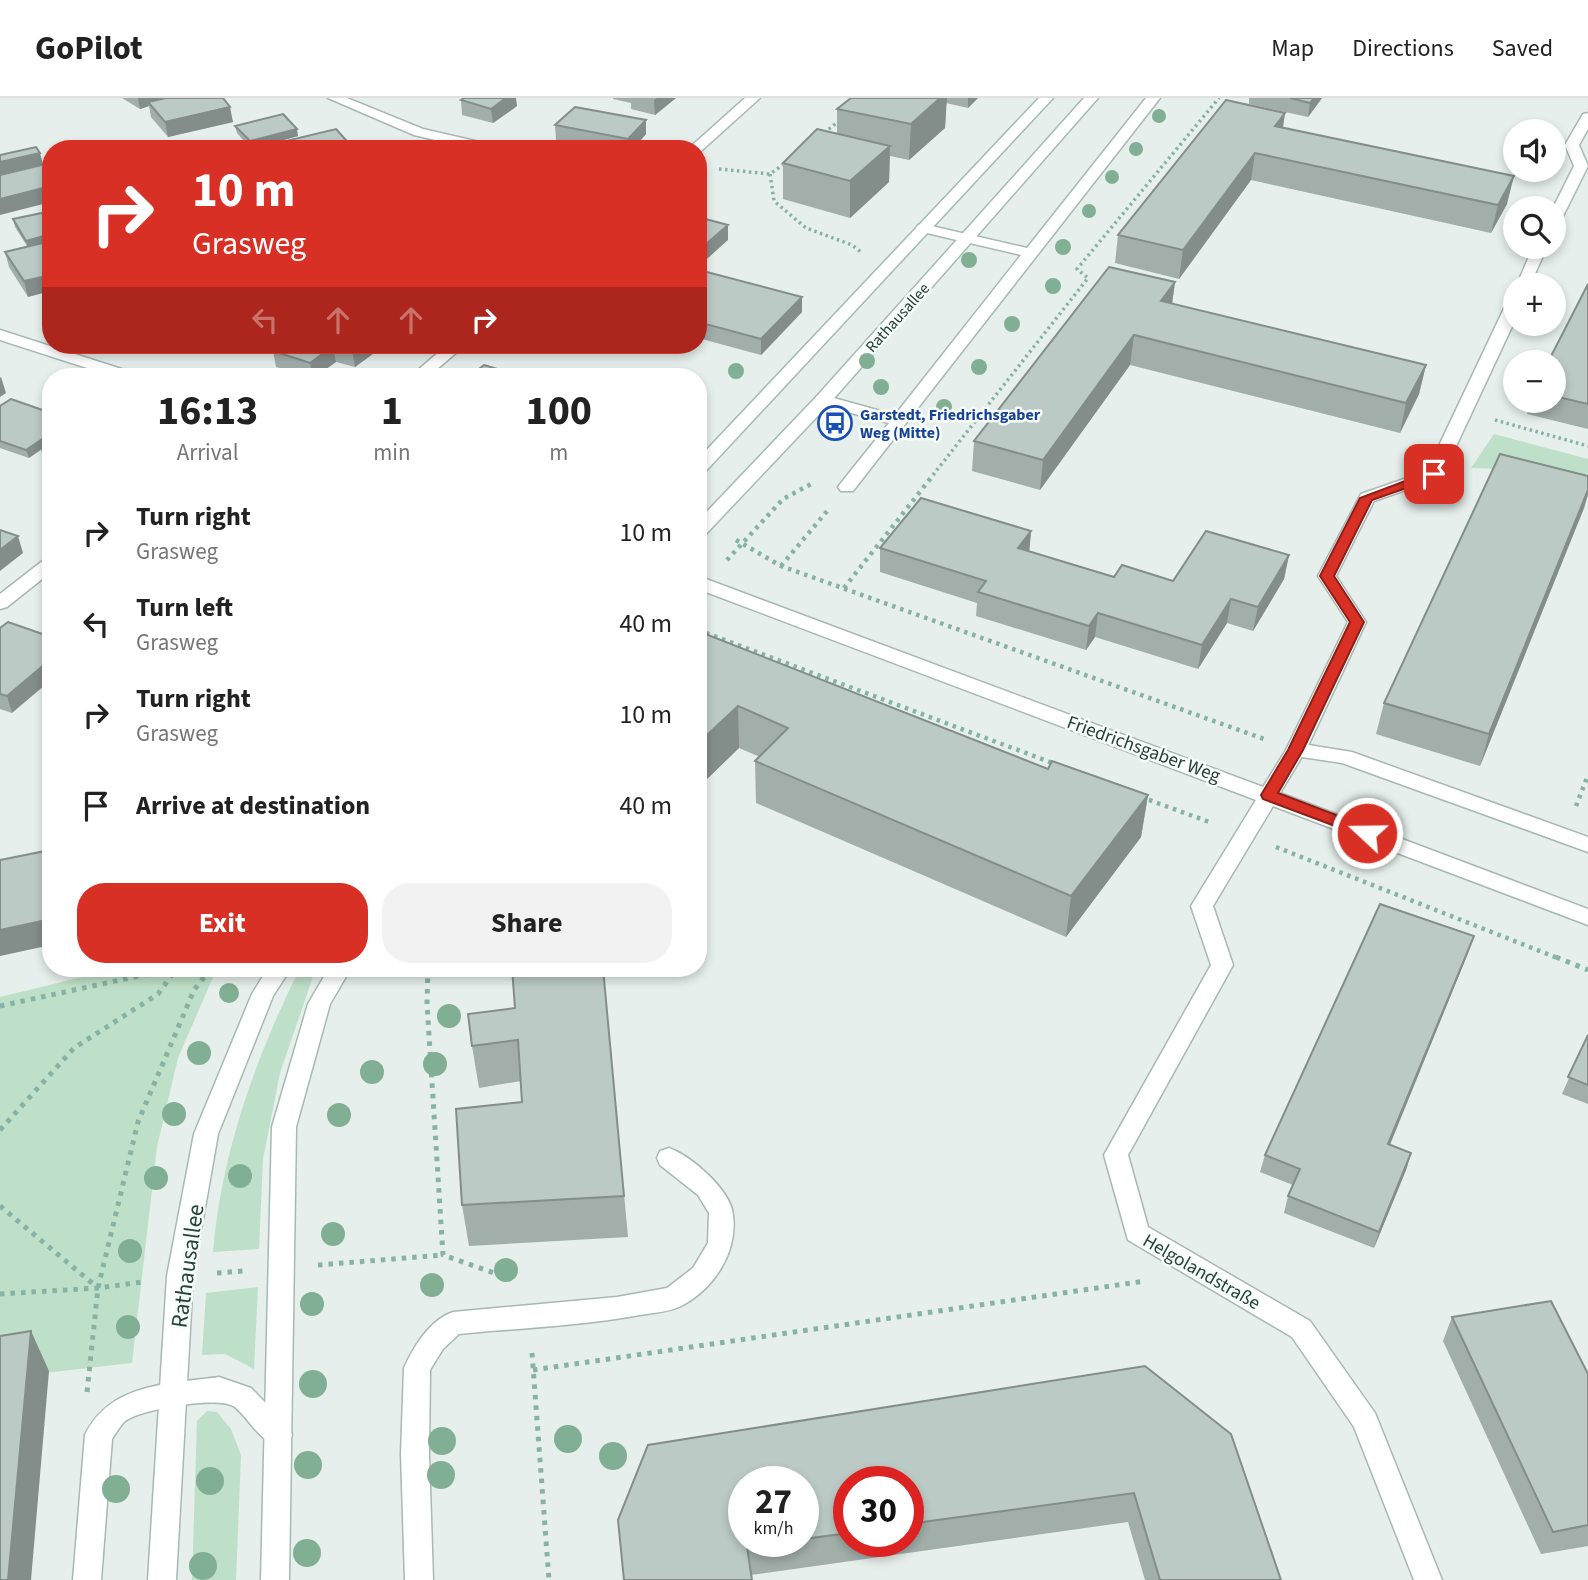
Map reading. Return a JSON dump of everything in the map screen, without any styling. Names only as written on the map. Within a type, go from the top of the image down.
[{"type":"street","points":[[335,98],[419,132],[453,140]]},
{"type":"street","points":[[705,140],[753,98]]},
{"type":"street","points":[[707,459],[1046,98]]},
{"type":"street","name":"Rathausallee","points":[[707,523],[823,400],[1091,98]]},
{"type":"street","points":[[847,487],[1153,98]]},
{"type":"street","points":[[1566,196],[1581,166],[1572,145],[1588,117]]},
{"type":"street","points":[[923,228],[1031,253]]},
{"type":"street","points":[[1464,411],[1503,328]]},
{"type":"street","points":[[0,335],[42,348]]},
{"type":"street","points":[[59,354],[103,368]]},
{"type":"street","points":[[429,368],[446,354]]},
{"type":"street","points":[[823,400],[900,421]]},
{"type":"street","name":"Helgolandstraße","points":[[1427,1580],[1365,1421],[1301,1329],[1137,1233],[1116,1155],[1222,965],[1202,906],[1296,750],[1357,622],[1327,576],[1367,498],[1434,474],[1464,411]]},
{"type":"street","points":[[0,603],[42,569]]},
{"type":"street","name":"Friedrichsgaber Weg","points":[[707,585],[1588,917]]},
{"type":"street","points":[[1296,750],[1345,757],[1588,845]]},
{"type":"street","name":"Rathausallee","points":[[162,1580],[180,1276],[206,1134],[263,994],[274,977]]},
{"type":"street","points":[[275,1580],[284,1127],[319,1004],[335,977]]},
{"type":"street","points":[[419,1580],[415,1442],[417,1368],[434,1341],[453,1323],[617,1308],[673,1298],[702,1276],[721,1244],[722,1212],[708,1188],[669,1158]]},
{"type":"street","points":[[87,1580],[99,1434],[116,1413],[142,1400],[219,1389],[242,1395],[278,1435]]},
{"type":"path","points":[[844,588],[1088,278],[1077,269],[1219,98]]},
{"type":"path","points":[[819,137],[841,120]]},
{"type":"path","points":[[710,169],[769,174],[786,162]]},
{"type":"path","points":[[769,174],[774,201],[806,228],[852,245],[871,258]]},
{"type":"path","points":[[1464,411],[1588,446]]},
{"type":"path","points":[[860,470],[831,473],[783,499],[741,542],[781,566],[1296,750]]},
{"type":"path","points":[[781,566],[847,487]]},
{"type":"path","points":[[707,633],[1063,767]]},
{"type":"path","points":[[1141,796],[1588,970]]},
{"type":"path","points":[[0,1006],[135,977]]},
{"type":"path","points":[[0,1130],[74,1048],[158,994],[170,977]]},
{"type":"path","points":[[99,1434],[86,1389],[98,1288],[138,1122],[194,990],[204,977]]},
{"type":"path","points":[[428,977],[427,1004],[443,1255],[527,1285],[549,1580]]},
{"type":"path","points":[[0,1206],[98,1288]]},
{"type":"path","points":[[533,1370],[1204,1272]]},
{"type":"green space","points":[[1494,434],[1588,459],[1588,496],[1502,469],[1471,468]]},
{"type":"green space","points":[[82,977],[213,977],[178,1058],[157,1147],[132,1363],[0,1378],[0,997]]},
{"type":"green space","points":[[296,977],[313,977],[280,1073],[263,1159],[259,1249],[213,1252],[217,1215],[232,1142],[255,1071]]},
{"type":"green space","points":[[258,1287],[254,1369],[225,1354],[202,1355],[206,1293]]},
{"type":"green space","points":[[207,1411],[217,1412],[231,1429],[241,1455],[236,1580],[192,1580],[197,1421]]},
{"type":"building","points":[[166,98],[223,98],[230,107],[165,122],[148,102]]},
{"type":"building","points":[[506,98],[491,109],[461,100]]},
{"type":"building","points":[[851,98],[940,98],[911,124],[837,109]]},
{"type":"building","points":[[1290,98],[1314,98],[1310,103]]},
{"type":"building","points":[[1226,100],[1285,113],[1275,126],[1503,174],[1503,182],[1511,182],[1498,205],[1255,153],[1183,250],[1118,235]]},
{"type":"building","points":[[575,107],[646,120],[628,139],[555,125]]},
{"type":"building","points":[[283,114],[297,129],[249,140],[235,126]]},
{"type":"building","points":[[336,129],[346,140],[290,140]]},
{"type":"building","points":[[817,129],[890,146],[850,181],[783,163]]},
{"type":"building","points":[[36,147],[40,153],[0,162],[0,155]]},
{"type":"building","points":[[42,165],[42,188],[0,199],[0,175]]},
{"type":"building","points":[[42,213],[42,237],[26,241],[13,219]]},
{"type":"building","points":[[707,219],[728,225],[707,243]]},
{"type":"building","points":[[42,243],[42,277],[24,281],[5,252]]},
{"type":"building","points":[[1109,267],[1175,282],[1161,301],[1426,365],[1406,403],[1134,335],[1043,460],[974,441]]},
{"type":"building","points":[[707,272],[802,297],[761,339],[707,324]]},
{"type":"building","points":[[1588,284],[1588,404],[1566,399],[1566,350],[1554,350],[1561,336],[1566,336],[1566,327]]},
{"type":"building","points":[[282,354],[322,354],[310,363]]},
{"type":"building","points":[[11,399],[42,410],[42,439],[26,450],[0,441],[0,406]]},
{"type":"building","points":[[1500,454],[1588,476],[1588,490],[1489,734],[1384,703]]},
{"type":"building","points":[[921,498],[1031,531],[1018,548],[1114,577],[1122,565],[1173,581],[1206,531],[1289,555],[1258,607],[1231,599],[1202,645],[1098,613],[1089,626],[978,592],[986,581],[880,548]]},
{"type":"building","points":[[0,530],[18,536],[0,550]]},
{"type":"building","points":[[8,622],[42,634],[42,667],[7,696],[0,694],[0,628]]},
{"type":"building","points":[[707,635],[1048,769],[1052,761],[1148,795],[1071,896],[755,761],[788,728],[738,706],[707,735]]},
{"type":"building","points":[[42,852],[42,921],[0,930],[0,860]]},
{"type":"building","points":[[1380,904],[1474,936],[1388,1144],[1411,1153],[1379,1232],[1288,1196],[1300,1169],[1265,1155]]},
{"type":"building","points":[[513,977],[604,977],[624,1196],[462,1205],[456,1109],[522,1102],[518,1040],[472,1046],[468,1014],[515,1008]]},
{"type":"building","points":[[1588,1035],[1588,1085],[1568,1077]]},
{"type":"building","points":[[1551,1301],[1588,1374],[1588,1525],[1553,1532],[1452,1317]]},
{"type":"building","points":[[31,1331],[8,1580],[0,1580],[0,1336]]},
{"type":"building","points":[[1145,1366],[1231,1434],[1281,1580],[1160,1580],[1134,1493],[924,1522],[924,1466],[833,1466],[833,1535],[819,1537],[819,1466],[728,1466],[728,1557],[749,1557],[752,1580],[624,1580],[618,1520],[648,1445]]},
{"type":"place","name":"Garstedt, Friedrichsgaber Weg (Mitte)","points":[[835,423]]},
{"type":"route","points":[[1367,833],[1269,795],[1296,750],[1357,622],[1327,576],[1367,498],[1434,474]]}]
